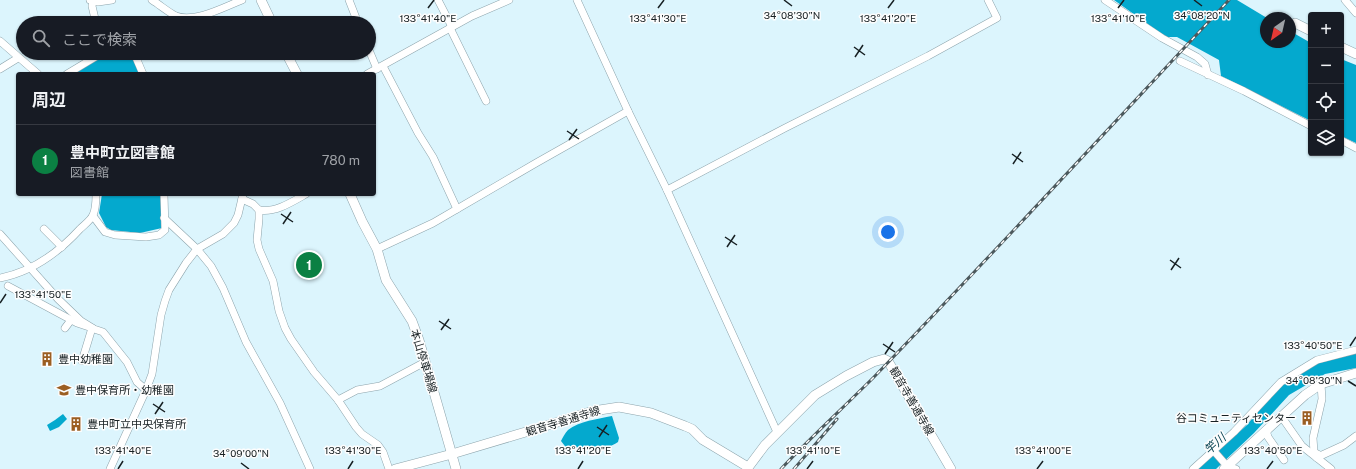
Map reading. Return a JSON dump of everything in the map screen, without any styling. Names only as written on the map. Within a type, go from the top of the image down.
[{"type":"main road","points":[[261,0],[269,16]]},
{"type":"main road","points":[[1296,24],[1308,30]]},
{"type":"main road","points":[[1343,48],[1356,54]]},
{"type":"main road","points":[[289,60],[295,72]]},
{"type":"main road","name":"本山停車場線","points":[[351,196],[362,221],[378,249],[386,280],[412,321],[456,469]]},
{"type":"main road","name":"観音寺善通寺線","points":[[396,469],[452,454],[593,411],[618,407],[651,413],[686,426],[692,429],[704,440],[747,468],[777,432],[819,392],[873,362],[884,359],[888,361],[951,469]]},
{"type":"main road","points":[[1228,467],[1280,416],[1304,395],[1321,384],[1356,373]]},
{"type":"street","points":[[94,16],[92,1],[98,2],[112,0]]},
{"type":"street","points":[[152,0],[177,16]]},
{"type":"street","points":[[200,16],[242,0]]},
{"type":"street","points":[[349,0],[355,16]]},
{"type":"street","points":[[438,0],[486,101]]},
{"type":"street","points":[[371,72],[484,10],[509,0]]},
{"type":"street","points":[[577,0],[628,111],[667,190],[777,432]]},
{"type":"street","points":[[667,190],[798,121],[928,56],[997,18],[988,0]]},
{"type":"street","points":[[1105,0],[1162,38],[1197,57],[1205,64],[1208,75]]},
{"type":"street","points":[[1345,0],[1356,13]]},
{"type":"street","points":[[0,41],[16,56]]},
{"type":"street","points":[[0,70],[16,59]]},
{"type":"street","points":[[20,60],[36,72]]},
{"type":"street","points":[[70,72],[90,60]]},
{"type":"street","points":[[137,60],[142,72]]},
{"type":"street","points":[[375,60],[433,157],[457,209]]},
{"type":"street","points":[[1180,61],[1308,124]]},
{"type":"street","points":[[378,249],[434,223],[628,111]]},
{"type":"street","points":[[1344,142],[1356,148]]},
{"type":"street","points":[[0,278],[17,274],[29,268],[62,247],[93,216],[96,196]]},
{"type":"street","points":[[93,216],[104,232],[115,235],[146,237],[159,235],[165,230],[164,196]]},
{"type":"street","points":[[110,469],[152,374],[165,301],[169,290],[186,263],[197,249],[229,229],[238,214],[243,197],[259,210],[264,211],[273,210],[302,196]]},
{"type":"street","points":[[259,210],[260,219],[257,240],[259,249],[273,281],[279,311],[291,340],[314,372],[338,400],[356,427],[362,434],[378,445],[383,452],[389,469]]},
{"type":"street","points":[[164,218],[197,249],[211,266],[223,288],[246,342],[280,403],[310,469]]},
{"type":"street","points":[[44,229],[62,247]]},
{"type":"street","points":[[0,234],[58,300],[81,321],[92,328]]},
{"type":"street","points":[[0,246],[6,240]]},
{"type":"street","points":[[8,286],[71,320],[103,332],[127,362],[137,382],[146,390]]},
{"type":"street","points":[[65,328],[71,320]]},
{"type":"street","points":[[82,361],[92,328]]},
{"type":"street","points":[[1193,469],[1214,452],[1281,382],[1317,360],[1356,350]]},
{"type":"street","points":[[338,400],[357,390],[380,386],[425,362]]},
{"type":"street","points":[[1318,457],[1314,452],[1313,438],[1322,399],[1321,384]]},
{"type":"street","points":[[1280,416],[1302,446],[1318,457],[1331,469]]},
{"type":"street","points":[[1266,430],[1268,437],[1284,460]]},
{"type":"street","points":[[1318,457],[1340,447],[1356,436]]},
{"type":"street","points":[[1214,452],[1228,467]]},
{"type":"water","points":[[1114,0],[1237,0],[1260,14],[1260,48],[1296,48],[1296,34],[1308,41],[1308,120],[1221,76],[1219,60],[1177,37],[1166,37]]},
{"type":"water","points":[[96,60],[135,60],[139,72],[77,72]]},
{"type":"water","points":[[1344,60],[1356,65],[1356,143],[1344,137]]},
{"type":"water","points":[[102,196],[162,196],[162,228],[140,233],[111,230],[106,227],[99,213]]},
{"type":"water","points":[[1356,353],[1356,368],[1325,374],[1289,395],[1254,433],[1216,469],[1198,469],[1247,425],[1274,392],[1285,382],[1316,362]]},
{"type":"water","points":[[63,414],[67,419],[59,427],[50,431],[47,425]]},
{"type":"water","points":[[612,416],[619,438],[618,442],[613,445],[600,449],[579,447],[568,450],[561,441],[568,430],[578,424]]},
{"type":"railway","points":[[781,469],[919,330],[1229,0]]},
{"type":"railway","points":[[794,469],[837,419]]},
{"type":"place","name":"豊中町立図書館","points":[[309,265]]},
{"type":"place","name":"豊中幼稚園","points":[[47,359]]},
{"type":"place","name":"豊中保育所・幼稚園","points":[[64,390]]},
{"type":"place","name":"谷コミュニティセンター","points":[[1307,418]]},
{"type":"place","name":"豊中町立中央保育所","points":[[76,424]]},
{"type":"water label","name":"竿川","points":[[1215,444]]}]
